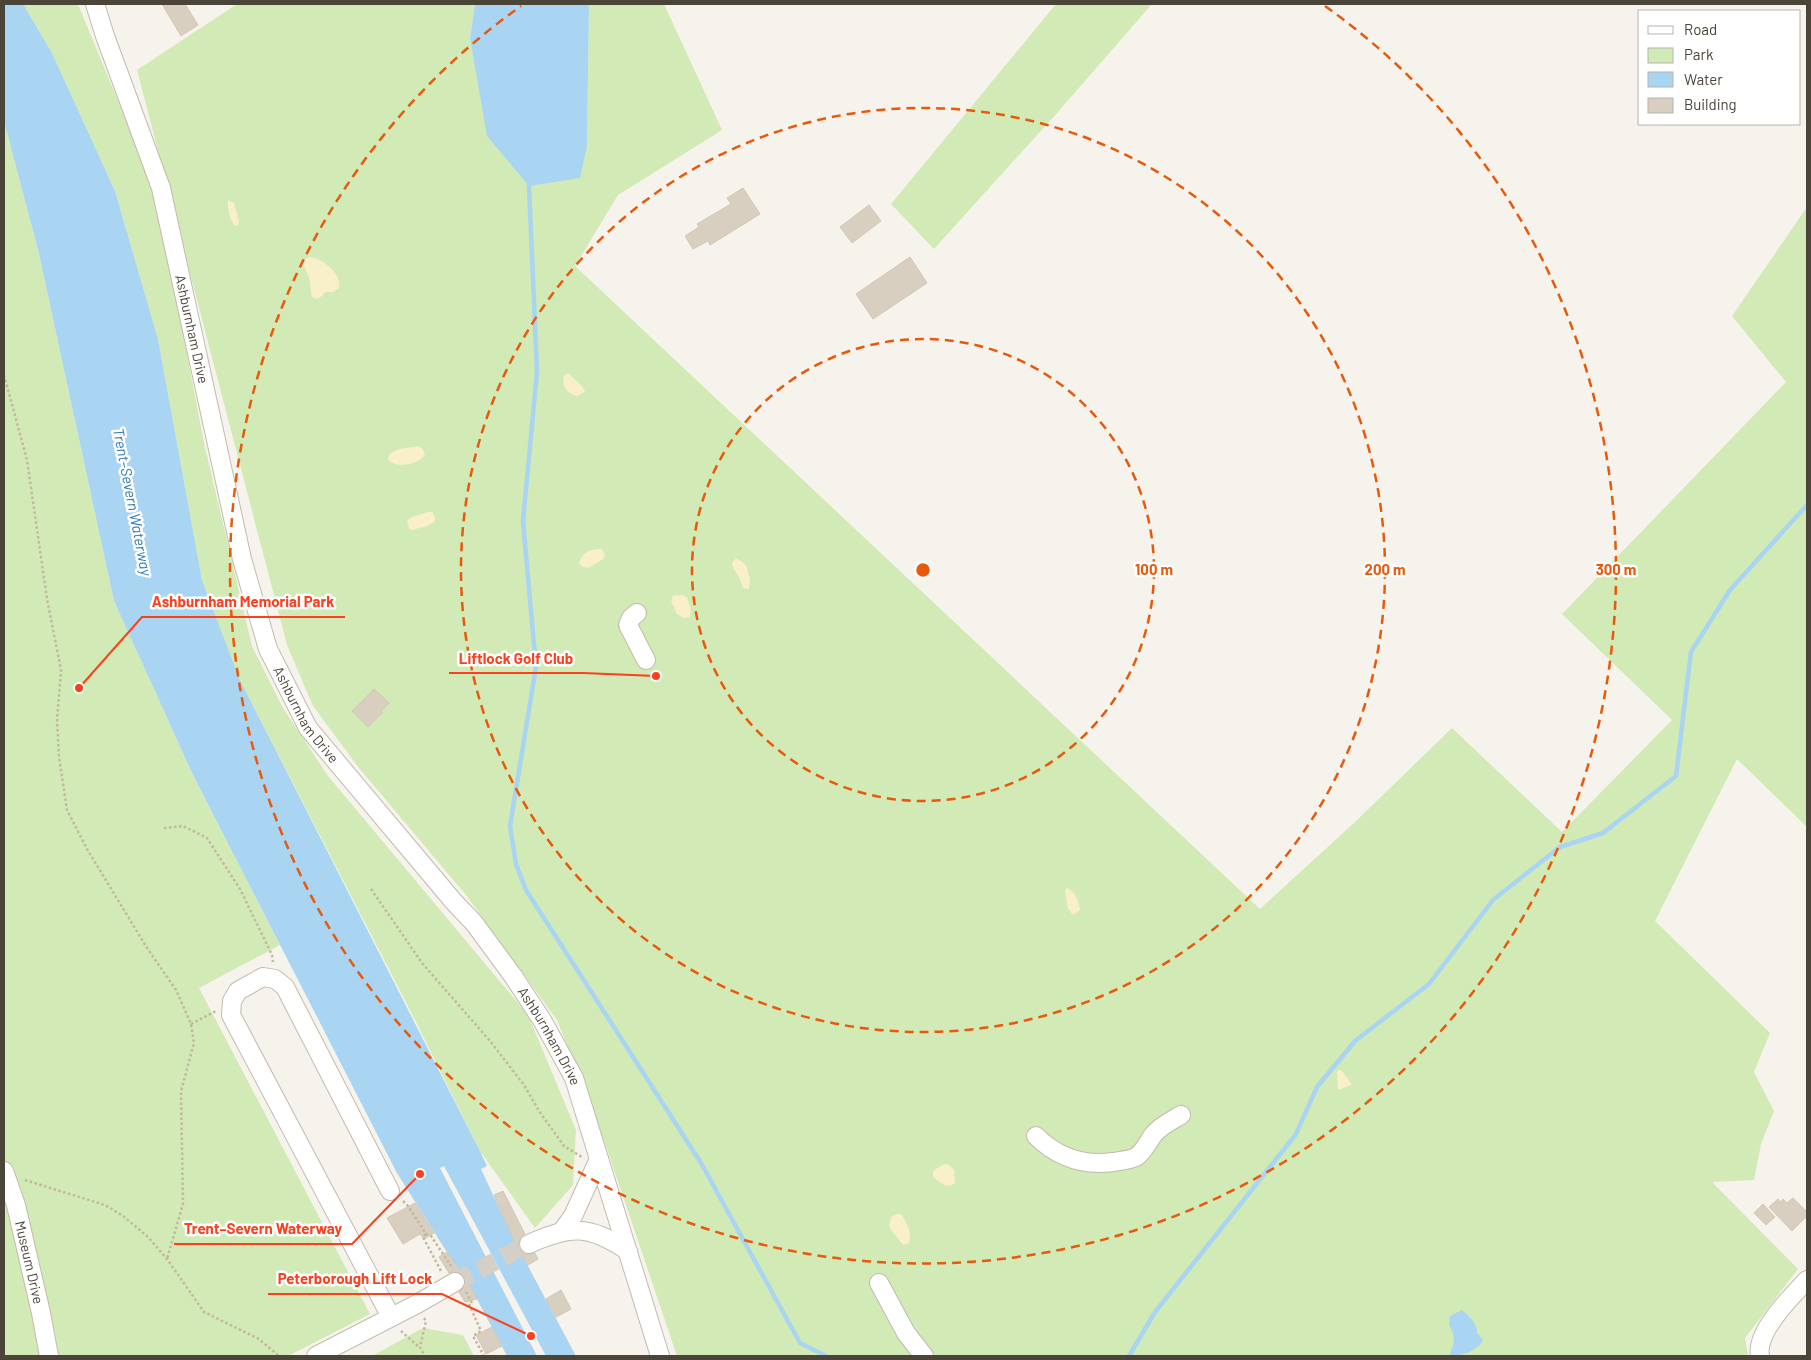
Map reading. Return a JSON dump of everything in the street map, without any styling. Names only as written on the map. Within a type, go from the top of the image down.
[{"type":"street","name":"Ashburnham Drive","points":[[95,4],[161,188],[242,559],[268,649],[308,728],[454,902],[474,922],[542,1020],[574,1078],[597,1162],[628,1251],[660,1356]]},
{"type":"street","points":[[638,613],[631,618],[628,625],[646,660]]},
{"type":"street","points":[[390,1191],[285,988],[275,979],[263,977],[238,991],[232,1001],[231,1015],[391,1317]]},
{"type":"street","points":[[1036,1136],[1057,1154],[1073,1161],[1102,1163],[1122,1161],[1136,1157],[1162,1126],[1181,1115]]},
{"type":"street","points":[[562,1230],[573,1216],[597,1162]]},
{"type":"street","name":"Museum Drive","points":[[4,1171],[16,1205],[49,1356]]},
{"type":"street","points":[[529,1244],[562,1230],[584,1230],[610,1239],[628,1251]]},
{"type":"street","points":[[316,1356],[417,1304],[453,1278]]},
{"type":"street","points":[[1760,1356],[1759,1352],[1764,1335],[1779,1310],[1807,1280]]},
{"type":"street","points":[[879,1283],[906,1333],[924,1356]]},
{"type":"path","points":[[4,375],[27,460],[47,599],[61,670],[57,720],[59,757],[67,810],[87,849],[147,948],[176,990],[191,1024],[194,1043],[181,1091],[183,1204],[167,1259]]},
{"type":"path","points":[[164,828],[182,826],[207,838],[240,889],[272,955],[275,979]]},
{"type":"path","points":[[371,890],[422,963],[490,1041],[524,1085],[564,1146],[597,1162]]},
{"type":"path","points":[[191,1024],[232,1001]]},
{"type":"path","points":[[27,1180],[108,1206],[123,1216],[148,1237],[167,1259],[204,1312],[259,1340],[279,1356]]},
{"type":"path","points":[[390,1191],[406,1203],[426,1234],[430,1236],[453,1278]]},
{"type":"path","points":[[426,1234],[423,1237],[470,1304],[481,1331],[473,1336],[484,1356]]},
{"type":"path","points":[[417,1304],[426,1321],[420,1347]]},
{"type":"path","points":[[391,1317],[404,1335],[420,1347],[426,1356]]},
{"type":"green space","points":[[23,4],[78,4],[151,181],[168,255],[204,443],[252,646],[283,708],[328,776],[528,1015],[576,1130],[573,1185],[535,1228],[480,1151],[415,1020],[240,680],[202,580],[158,339],[115,191],[52,53]]},
{"type":"green space","points":[[237,4],[475,4],[470,38],[587,146],[589,4],[664,4],[722,130],[618,195],[575,266],[1260,909],[1354,823],[1452,728],[1562,832],[1672,720],[1562,614],[1786,382],[1732,316],[1807,207],[1807,827],[1737,759],[1655,921],[1770,1033],[1754,1072],[1774,1111],[1761,1144],[1754,1180],[1712,1182],[1798,1269],[1745,1338],[1748,1356],[677,1356],[606,1146],[557,1020],[466,895],[359,768],[313,706],[287,645],[137,70]]},
{"type":"green space","points":[[1056,4],[1152,4],[934,249],[891,204]]},
{"type":"green space","points":[[4,121],[39,254],[114,601],[193,775],[280,945],[199,988],[370,1314],[288,1356],[4,1356]]},
{"type":"green space","points":[[423,1328],[463,1335],[474,1356],[372,1356]]},
{"type":"sand","points":[[228,200],[234,203],[239,221],[238,225],[235,226],[229,214]]},
{"type":"sand","points":[[309,257],[320,260],[330,267],[337,277],[339,288],[333,292],[325,292],[317,299],[312,297],[309,277],[302,262]]},
{"type":"sand","points":[[568,373],[581,385],[585,391],[583,393],[577,396],[566,389],[563,380],[564,376]]},
{"type":"sand","points":[[417,446],[422,448],[425,454],[418,461],[401,465],[388,459],[392,452],[396,450]]},
{"type":"sand","points":[[427,512],[434,514],[434,522],[412,530],[409,528],[407,521],[410,518]]},
{"type":"sand","points":[[602,549],[605,556],[603,559],[588,568],[581,566],[579,563],[584,554]]},
{"type":"sand","points":[[736,558],[746,565],[750,580],[749,589],[743,588],[733,568],[732,563]]},
{"type":"sand","points":[[682,595],[687,597],[691,610],[690,617],[684,618],[677,614],[671,601],[673,596]]},
{"type":"sand","points":[[1067,888],[1075,895],[1080,907],[1080,910],[1073,915],[1068,909],[1065,891]]},
{"type":"sand","points":[[1341,1070],[1351,1085],[1338,1090],[1337,1072]]},
{"type":"sand","points":[[944,1164],[949,1165],[954,1170],[955,1183],[952,1185],[943,1184],[933,1176],[933,1171]]},
{"type":"sand","points":[[902,1215],[909,1232],[909,1243],[903,1245],[889,1225],[892,1216]]},
{"type":"water","points":[[4,4],[23,4],[52,53],[115,191],[158,339],[202,580],[240,680],[480,1151],[487,1166],[481,1169],[513,1238],[576,1356],[546,1356],[444,1166],[440,1168],[537,1356],[507,1356],[470,1286],[397,1173],[193,775],[114,601],[39,254],[4,121]]},
{"type":"water","points":[[475,4],[589,4],[587,146],[580,178],[529,186],[487,136],[470,38]]},
{"type":"water","points":[[1462,1310],[1473,1320],[1477,1333],[1483,1340],[1477,1348],[1458,1355],[1448,1356],[1454,1342],[1449,1324],[1450,1316]]},
{"type":"building","points":[[162,4],[185,4],[198,25],[181,36]]},
{"type":"building","points":[[743,188],[760,214],[710,245],[708,241],[693,249],[685,236],[699,227],[697,224],[731,204],[727,198]]},
{"type":"building","points":[[869,205],[881,221],[852,243],[840,227]]},
{"type":"building","points":[[910,257],[927,283],[873,319],[856,294]]},
{"type":"building","points":[[374,689],[389,703],[368,727],[352,711]]},
{"type":"building","points":[[503,1191],[525,1234],[519,1242],[519,1249],[494,1195]]},
{"type":"building","points":[[1793,1198],[1807,1212],[1807,1216],[1792,1231],[1769,1207],[1778,1199],[1781,1202],[1783,1199],[1787,1203]]},
{"type":"building","points":[[415,1203],[434,1233],[424,1239],[420,1234],[403,1244],[387,1218]]},
{"type":"building","points":[[1763,1204],[1775,1217],[1766,1225],[1754,1213]]},
{"type":"building","points":[[519,1249],[527,1254],[535,1253],[538,1259],[528,1265]]},
{"type":"building","points":[[447,1252],[464,1276],[455,1271],[449,1273],[439,1257]]},
{"type":"building","points":[[464,1277],[477,1299],[465,1302],[459,1292],[464,1287]]},
{"type":"building","points":[[561,1290],[571,1309],[556,1317],[546,1299]]},
{"type":"building","points":[[492,1327],[502,1346],[486,1354],[476,1335]]},
{"type":"waterway","points":[[529,186],[537,372],[523,521],[536,667],[510,826],[516,864],[526,890],[701,1163],[800,1343],[826,1356]]},
{"type":"waterway","points":[[1129,1356],[1155,1312],[1296,1134],[1317,1087],[1355,1041],[1429,984],[1493,900],[1560,847],[1603,833],[1676,776],[1691,652],[1730,590],[1807,505]]},
{"type":"tunnel","points":[[455,1282],[529,1244]]},
{"type":"place","name":"Liftlock Golf Club","points":[[656,676]]},
{"type":"place","name":"Ashburnham Memorial Park","points":[[79,688]]},
{"type":"place","name":"Trent–Severn Waterway","points":[[420,1174]]},
{"type":"place","name":"Peterborough Lift Lock","points":[[531,1336]]}]
